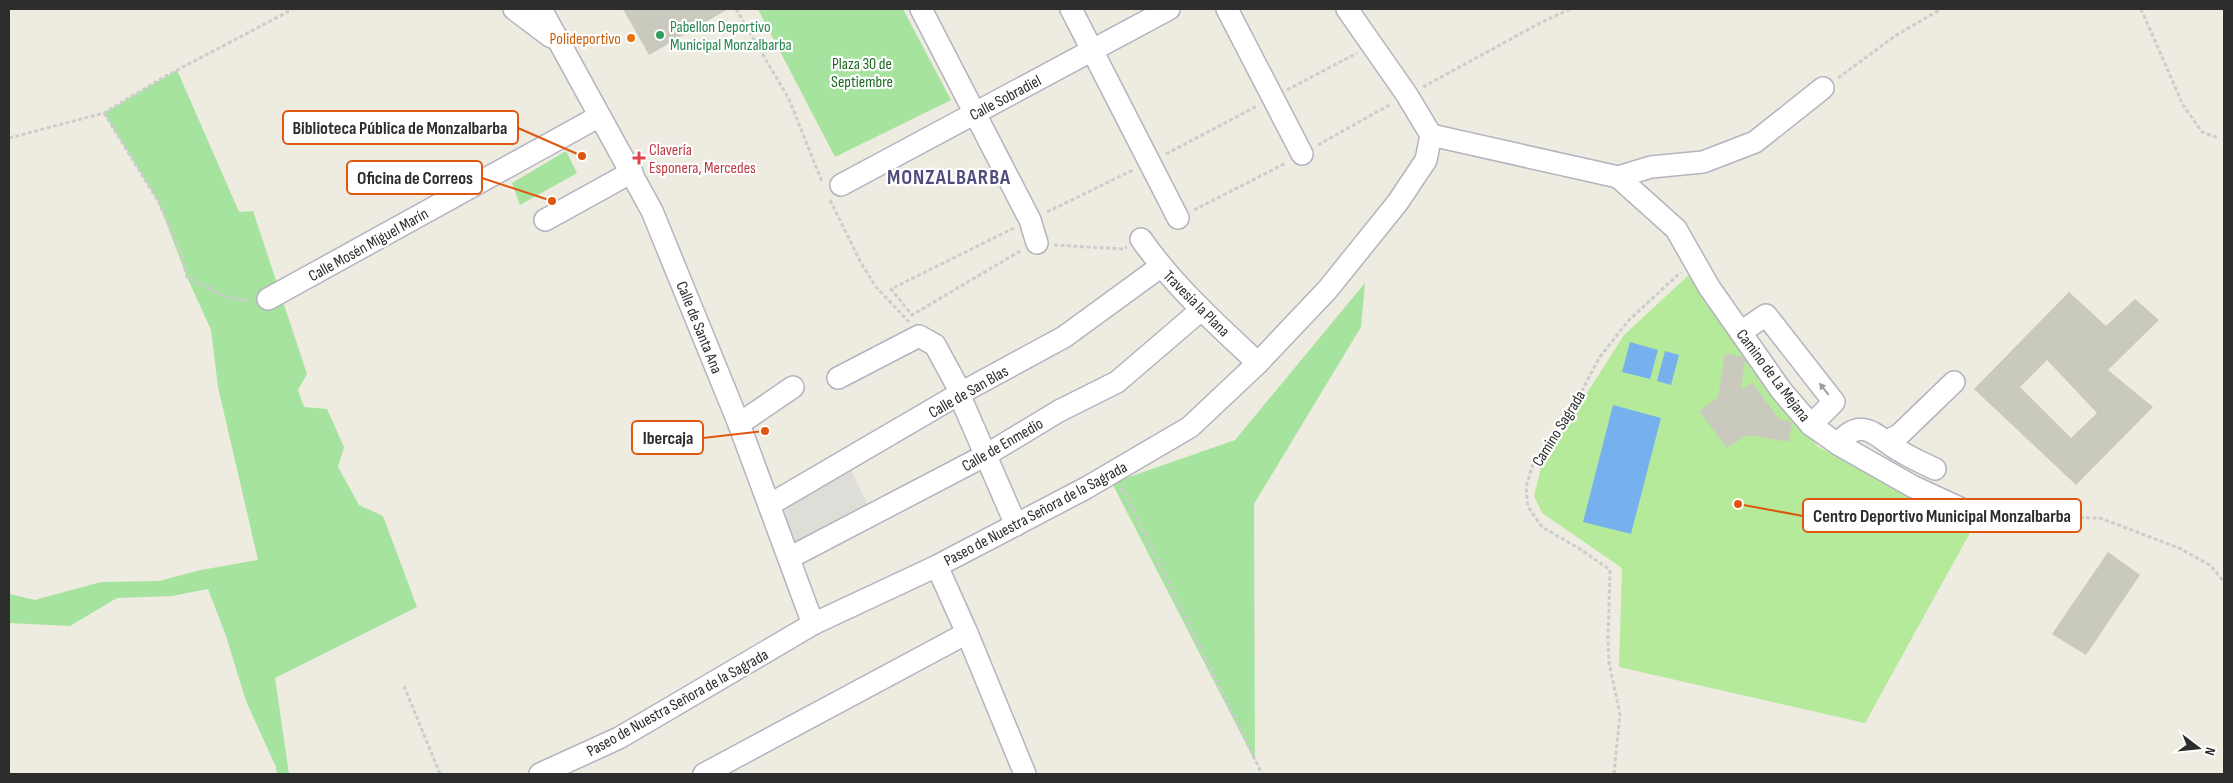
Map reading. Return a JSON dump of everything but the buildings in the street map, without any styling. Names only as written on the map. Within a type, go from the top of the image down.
[{"type":"street","points":[[514,9],[538,25],[558,44]]},
{"type":"street","name":"Calle de Santa Ana","points":[[540,9],[598,117],[632,172],[652,211],[739,424],[813,624]]},
{"type":"street","points":[[921,9],[1030,220],[1038,243]]},
{"type":"street","points":[[1071,9],[1178,218]]},
{"type":"street","name":"Calle Sobradiel","points":[[833,188],[1169,9]]},
{"type":"street","points":[[1227,9],[1302,154]]},
{"type":"street","points":[[1346,9],[1407,95],[1431,135],[1618,177],[1651,167],[1703,162],[1755,142],[1823,88]]},
{"type":"street","name":"Calle Mosén Miguel Marín","points":[[268,299],[598,117]]},
{"type":"street","name":"Paseo de Nuestra Señora de la Sagrada","points":[[540,774],[619,738],[813,624],[937,566],[1016,525],[1109,475],[1190,427],[1258,363],[1328,289],[1398,202],[1426,160],[1431,135]]},
{"type":"street","points":[[545,220],[632,172]]},
{"type":"street","name":"Camino de La Mejana","points":[[1618,177],[1676,229],[1709,287],[1781,390],[1811,425],[1838,444],[1912,486],[1979,517]]},
{"type":"street","name":"Travesía la Plana","points":[[1141,239],[1160,267],[1201,310],[1258,363]]},
{"type":"street","name":"Calle de San Blas","points":[[769,505],[960,394],[1064,337],[1160,267]]},
{"type":"street","name":"Calle de Enmedio","points":[[789,558],[986,455],[1059,411],[1116,382],[1201,310]]},
{"type":"street","points":[[1741,332],[1766,315],[1834,402],[1811,425]]},
{"type":"street","points":[[838,378],[919,336],[935,345],[960,394],[1016,525]]},
{"type":"street","points":[[1887,442],[1899,434],[1954,382]]},
{"type":"street","points":[[739,424],[793,387]]},
{"type":"street","points":[[1838,444],[1852,430],[1866,430],[1877,434],[1899,451],[1935,469]]},
{"type":"street","points":[[937,566],[967,632],[1025,774]]},
{"type":"street","points":[[704,774],[967,632]]},
{"type":"path","points":[[9,138],[104,112],[164,77],[293,9]]},
{"type":"path","points":[[736,9],[789,99],[833,188],[861,263],[876,287],[906,316]]},
{"type":"path","points":[[1178,218],[1302,154],[1540,23],[1570,9]]},
{"type":"path","points":[[1823,88],[1895,36],[1941,9]]},
{"type":"path","points":[[2142,9],[2183,105],[2202,132],[2218,138]]},
{"type":"path","points":[[1141,239],[1123,249],[1032,244],[912,315],[891,289],[1149,163],[1373,45]]},
{"type":"path","points":[[104,112],[158,201],[181,253],[187,277],[227,297],[251,300],[268,299]]},
{"type":"path","name":"Camino Sagrada","points":[[1614,774],[1620,714],[1609,663],[1610,570],[1580,549],[1542,527],[1528,507],[1526,486],[1534,461],[1575,404],[1599,358],[1629,320],[1664,290],[1694,259]]},
{"type":"path","points":[[1109,475],[1126,495],[1262,774]]},
{"type":"path","points":[[1979,517],[2100,518],[2179,548],[2210,565],[2224,582]]},
{"type":"path","points":[[404,686],[440,774]]},
{"type":"green space","name":"Plaza 30 de Septiembre","points":[[758,9],[903,9],[951,100],[835,157]]},
{"type":"green space","points":[[177,70],[239,212],[253,211],[307,374],[298,390],[304,407],[327,409],[344,447],[338,467],[359,505],[383,516],[417,607],[275,678],[289,774],[277,774],[276,767],[246,701],[226,636],[208,589],[172,596],[117,598],[70,626],[9,623],[9,594],[35,600],[101,582],[159,581],[201,570],[258,560],[218,387],[211,330],[187,277],[158,201],[104,113]]},
{"type":"green space","points":[[566,151],[577,173],[520,205],[512,183]]},
{"type":"green space","points":[[1692,272],[1742,346],[1818,447],[1976,522],[1865,723],[1619,667],[1622,568],[1542,513],[1534,496],[1542,464],[1624,335]]},
{"type":"green space","points":[[1365,283],[1361,327],[1254,504],[1255,761],[1112,483],[1235,440]]},
{"type":"shaded area","points":[[849,466],[870,509],[798,547],[780,504]]},
{"type":"water","points":[[1630,342],[1658,350],[1650,379],[1622,372]]},
{"type":"water","points":[[1665,351],[1679,355],[1671,385],[1657,381]]},
{"type":"water","points":[[1613,405],[1661,418],[1631,534],[1583,522]]},
{"type":"place","name":"Pabellon Deportivo Municipal Monzalbarba","points":[[660,35]]},
{"type":"place","name":"Polideportivo","points":[[631,38]]},
{"type":"place","name":"Biblioteca Pública de Monzalbarba","points":[[582,156]]},
{"type":"place","name":"Clavería Esponera, Mercedes","points":[[639,158]]},
{"type":"place","name":"Oficina de Correos","points":[[552,201]]},
{"type":"place","name":"Ibercaja","points":[[765,431]]},
{"type":"place","name":"Centro Deportivo Municipal Monzalbarba","points":[[1738,504]]},
{"type":"district","name":"MONZALBARBA","points":[[949,177]]}]
